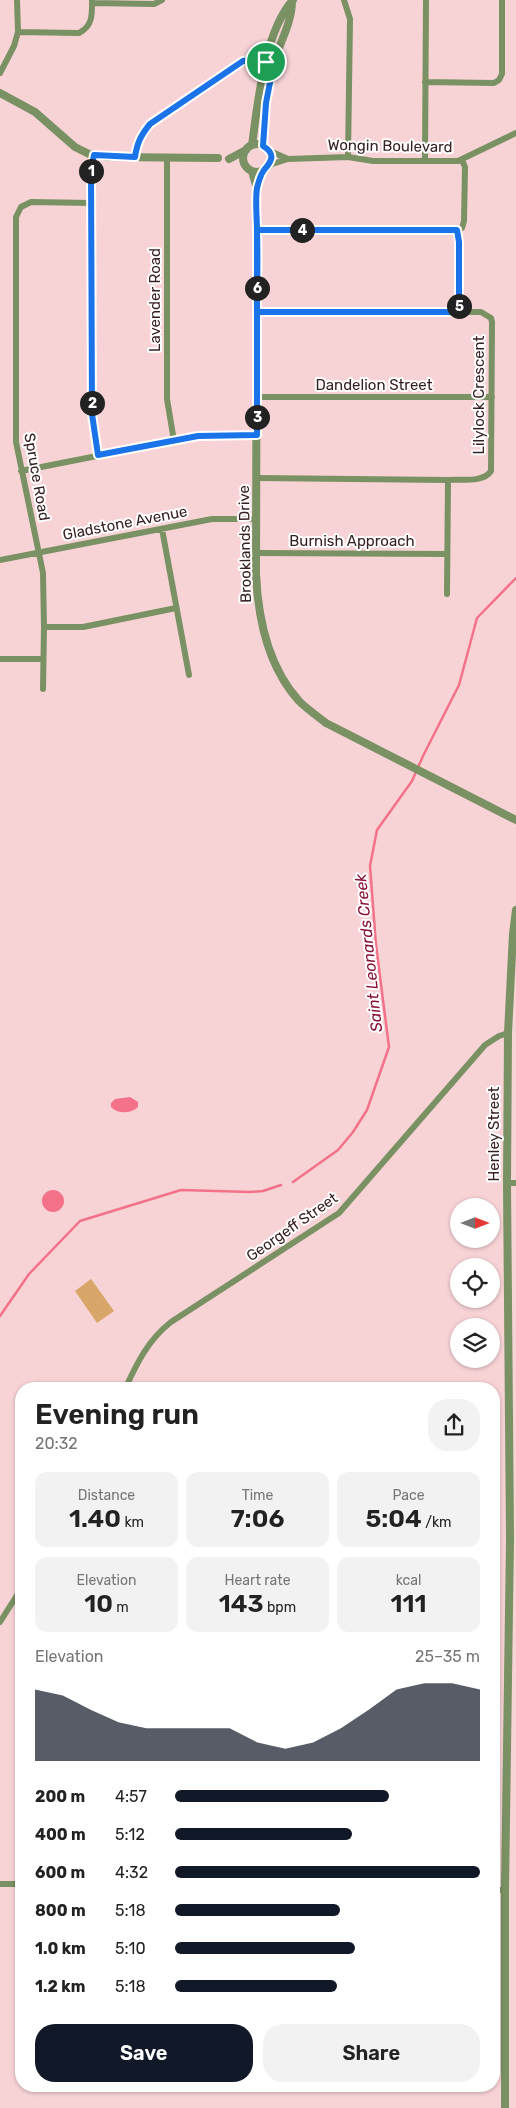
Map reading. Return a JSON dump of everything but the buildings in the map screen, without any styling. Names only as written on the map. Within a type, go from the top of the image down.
[{"type":"street","points":[[0,73],[14,46],[18,32],[17,0]]},
{"type":"street","points":[[18,32],[79,33],[87,30],[92,20],[92,2],[154,4],[162,0]]},
{"type":"street","points":[[344,0],[350,18],[348,157]]},
{"type":"street","points":[[424,161],[426,0]]},
{"type":"street","points":[[425,82],[494,83],[499,80],[502,74],[502,0]]},
{"type":"street","points":[[249,169],[244,160],[249,148],[270,65],[292,13],[292,1]]},
{"type":"street","points":[[135,157],[137,145],[142,134],[150,124],[243,61],[257,59],[270,65]]},
{"type":"street","points":[[263,146],[270,65]]},
{"type":"street","points":[[0,93],[35,112],[75,147],[94,155],[218,158],[229,159],[249,169],[266,168],[271,158],[270,152],[263,146],[249,148],[229,159]]},
{"type":"street","name":"Wongin Boulevard","points":[[266,168],[288,159],[348,157],[373,161],[462,160],[516,134]]},
{"type":"street","name":"Wongin Boulevard","points":[[270,152],[288,159]]},
{"type":"street","points":[[94,155],[91,170],[92,414],[98,455]]},
{"type":"street","name":"Lavender Road","points":[[167,158],[167,399],[174,440]]},
{"type":"street","points":[[257,230],[457,230],[462,228],[464,221],[465,168],[462,160]]},
{"type":"street","name":"Brooklands Drive","points":[[257,189],[266,168]]},
{"type":"street","name":"Brooklands Drive","points":[[249,169],[257,189],[256,553],[258,599],[269,649],[282,677],[299,701],[326,723],[516,820]]},
{"type":"street","name":"Spruce Road","points":[[42,689],[44,627],[42,573],[16,442],[16,217],[21,207],[31,202],[91,203]]},
{"type":"street","points":[[457,230],[459,242],[459,312]]},
{"type":"street","name":"Lilylock Crescent","points":[[257,312],[481,312],[491,318],[492,322],[491,471],[484,478],[448,480],[257,478]]},
{"type":"street","name":"Dandelion Street","points":[[257,397],[492,397]]},
{"type":"street","points":[[21,471],[211,434],[257,435]]},
{"type":"street","points":[[447,594],[448,480]]},
{"type":"street","name":"Gladstone Avenue","points":[[0,560],[212,519],[256,519]]},
{"type":"street","points":[[162,529],[189,675]]},
{"type":"street","name":"Burnish Approach","points":[[256,553],[447,554]]},
{"type":"street","points":[[44,627],[84,626],[176,608]]},
{"type":"street","points":[[0,659],[42,659]]},
{"type":"street","name":"Henley Street","points":[[505,2108],[505,1890],[510,1539],[507,1183],[508,1033],[516,910]]},
{"type":"street","name":"Georgeff Street","points":[[128,1382],[138,1361],[156,1335],[171,1322],[339,1213],[485,1045],[499,1036],[508,1033]]},
{"type":"street","points":[[507,1183],[516,1183]]},
{"type":"street","points":[[0,1622],[15,1598]]},
{"type":"street","points":[[0,1884],[15,1884]]},
{"type":"street","points":[[500,1890],[505,1890]]},
{"type":"shaded area","points":[[130,1097],[138,1102],[138,1107],[135,1109],[128,1112],[120,1112],[111,1107],[111,1103],[115,1099]]},
{"type":"shaded area","points":[[53,1190],[61,1193],[64,1201],[61,1209],[53,1212],[45,1209],[42,1201],[45,1193]]},
{"type":"shaded area","points":[[91,1279],[114,1311],[97,1323],[75,1291]]},
{"type":"waterway","name":"Saint Leonards Creek","points":[[293,1182],[338,1150],[353,1132],[367,1110],[389,1047],[376,945],[370,866],[377,830],[412,781],[459,685],[477,618],[516,578]]},
{"type":"waterway","name":"Saint Leonards Creek","points":[[0,1316],[29,1274],[80,1221],[181,1190],[250,1192],[263,1191],[281,1185]]},
{"type":"route","points":[[266,62],[257,59],[243,61],[150,124],[142,134],[137,145],[135,157],[94,155],[91,170],[92,414],[98,455],[211,434],[257,435],[257,230],[457,230],[459,242],[459,312],[257,312],[257,230],[257,189],[263,171],[266,170],[271,162],[270,152],[263,146],[266,103],[273,67],[266,62]]}]
